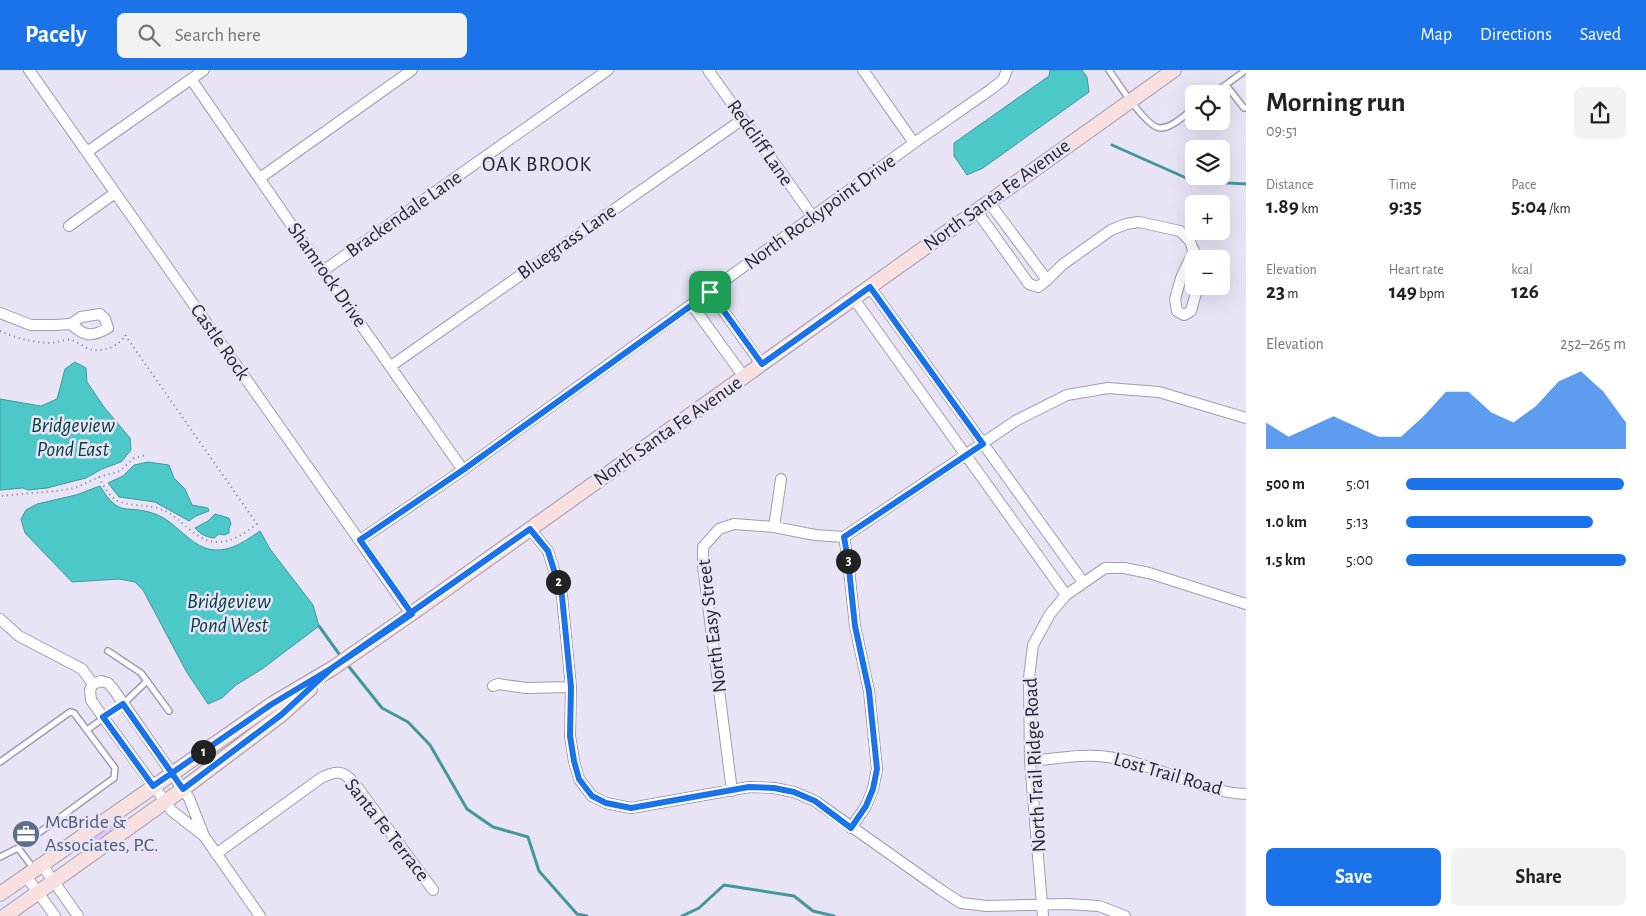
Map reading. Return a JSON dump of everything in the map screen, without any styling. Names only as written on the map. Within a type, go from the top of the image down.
[{"type":"main road","name":"North Santa Fe Avenue","points":[[0,894],[272,704],[332,668],[412,614],[1174,70]]},
{"type":"main road","name":"North Santa Fe Avenue","points":[[5,916],[183,789],[281,715],[332,668]]},
{"type":"street","name":"Castle Rock","points":[[28,70],[412,614]]},
{"type":"street","points":[[86,152],[204,70]]},
{"type":"street","points":[[260,178],[412,70]]},
{"type":"street","name":"Brackendale Lane","points":[[323,271],[608,70]]},
{"type":"street","name":"Redcliff Lane","points":[[708,70],[812,217]]},
{"type":"street","points":[[863,70],[914,143]]},
{"type":"street","name":"North Rockypoint Drive","points":[[360,540],[463,470],[990,90],[1003,80],[1007,70]]},
{"type":"street","name":"Shamrock Drive","points":[[191,79],[463,470]]},
{"type":"street","name":"Bluegrass Lane","points":[[391,366],[743,118]]},
{"type":"street","points":[[68,226],[115,193]]},
{"type":"street","points":[[988,201],[1047,280]]},
{"type":"street","points":[[976,210],[1029,284],[1038,287],[1062,265],[1111,230],[1126,224],[1139,222],[1180,231],[1190,241],[1193,250]]},
{"type":"street","points":[[1185,271],[1181,278],[1175,300],[1177,311],[1184,315],[1191,311],[1195,295]]},
{"type":"street","points":[[870,287],[1083,582]]},
{"type":"street","points":[[710,292],[762,364]]},
{"type":"street","points":[[854,299],[1066,595]]},
{"type":"street","points":[[692,304],[744,378]]},
{"type":"street","points":[[0,313],[30,325],[71,324]]},
{"type":"street","points":[[851,828],[866,806],[873,789],[877,769],[869,691],[855,626],[844,537],[1017,420],[1067,395],[1108,388],[1159,392],[1246,418]]},
{"type":"street","points":[[774,528],[781,479]]},
{"type":"street","name":"North Easy Street","points":[[732,791],[703,566],[703,547],[719,529],[734,524],[844,537]]},
{"type":"street","points":[[530,529],[548,551],[562,596],[571,687],[570,736],[579,779],[592,796],[606,803],[631,808],[749,787],[774,788],[794,792],[815,801],[851,828],[961,903],[987,906],[1099,906],[1125,916]]},
{"type":"street","name":"North Trail Ridge Road","points":[[1043,916],[1030,761],[1029,678],[1033,645],[1050,614],[1066,595],[1105,568],[1124,568],[1149,573],[1246,604]]},
{"type":"street","points":[[0,619],[19,636],[82,669],[93,684]]},
{"type":"street","points":[[204,836],[172,811],[153,786],[91,700],[90,690],[93,684],[101,681],[108,683],[189,798],[204,836],[260,916]]},
{"type":"street","points":[[494,686],[498,684],[526,688],[571,687]]},
{"type":"street","name":"Lost Trail Road","points":[[1030,761],[1108,756],[1220,790],[1246,794]]},
{"type":"street","name":"Santa Fe Terrace","points":[[216,854],[321,778],[331,773],[341,772],[349,776],[433,890]]},
{"type":"street","points":[[34,870],[54,881],[78,916]]},
{"type":"street","points":[[34,870],[38,892],[55,916]]},
{"type":"lane","points":[[1109,70],[1130,100],[1152,126],[1161,128],[1170,125],[1185,114]]},
{"type":"lane","points":[[1235,70],[1238,75]]},
{"type":"lane","points":[[1246,70],[1226,84],[1244,108],[1246,108]]},
{"type":"lane","points":[[108,651],[141,673],[169,711]]},
{"type":"lane","points":[[87,730],[123,704],[147,681]]},
{"type":"lane","points":[[0,762],[70,712],[74,713],[115,768],[114,778],[18,848],[0,857]]},
{"type":"lane","points":[[18,848],[34,870]]},
{"type":"path","points":[[0,330],[28,340],[52,343],[72,340],[89,349],[99,350],[115,346],[123,340],[125,335],[257,524],[237,538],[218,542],[204,540],[186,524],[164,510],[116,500],[104,487],[99,477]]},
{"type":"path","points":[[0,496],[75,488],[99,477],[120,471],[134,458],[146,455]]},
{"type":"shaded area","points":[[114,820],[119,828],[94,845],[90,838]]},
{"type":"water","points":[[1050,70],[1082,70],[1087,77],[1089,92],[983,168],[967,175],[954,156],[954,143],[1049,76]]},
{"type":"water","name":"Bridgeview Pond East","points":[[75,362],[86,368],[87,382],[104,407],[130,438],[131,450],[121,462],[102,469],[86,478],[47,488],[0,490],[0,399],[41,406],[57,399],[65,369]]},
{"type":"water","points":[[148,462],[169,465],[174,478],[185,489],[192,505],[208,508],[209,511],[189,521],[155,502],[119,497],[108,483],[123,476],[134,465]]},
{"type":"water","name":"Bridgeview Pond West","points":[[100,486],[107,497],[119,507],[145,511],[163,517],[191,540],[206,548],[214,550],[227,549],[244,542],[260,531],[270,549],[313,605],[319,626],[262,669],[236,685],[222,698],[208,704],[186,671],[143,590],[135,582],[119,579],[72,582],[25,533],[21,519],[26,510],[37,504],[76,495]]},
{"type":"water","points":[[215,514],[229,518],[231,524],[229,533],[219,534],[214,538],[203,535],[195,528],[208,521]]},
{"type":"waterway","points":[[1112,145],[1193,181],[1246,184]]},
{"type":"waterway","points":[[319,626],[342,658]]},
{"type":"waterway","points":[[346,663],[382,708],[408,722],[430,745],[467,809],[493,827],[528,837],[539,871],[577,914],[587,916]]},
{"type":"waterway","points":[[682,916],[699,908],[724,885],[794,896],[813,911],[834,916]]},
{"type":"place","name":"McBride & Associates, P.C.","points":[[26,834]]},
{"type":"district","name":"OAK BROOK","points":[[537,164]]},
{"type":"route","points":[[710,292],[463,470],[360,540],[412,614],[332,668],[272,704],[172,774],[153,786],[103,717],[123,704],[172,774],[183,789],[281,715],[332,668],[372,641],[412,614],[530,529],[548,551],[562,596],[571,687],[570,736],[579,779],[592,796],[606,803],[631,808],[749,787],[774,788],[794,792],[815,801],[851,828],[866,806],[873,789],[877,769],[869,691],[855,626],[844,537],[983,444],[870,287],[762,364],[710,292]]}]
